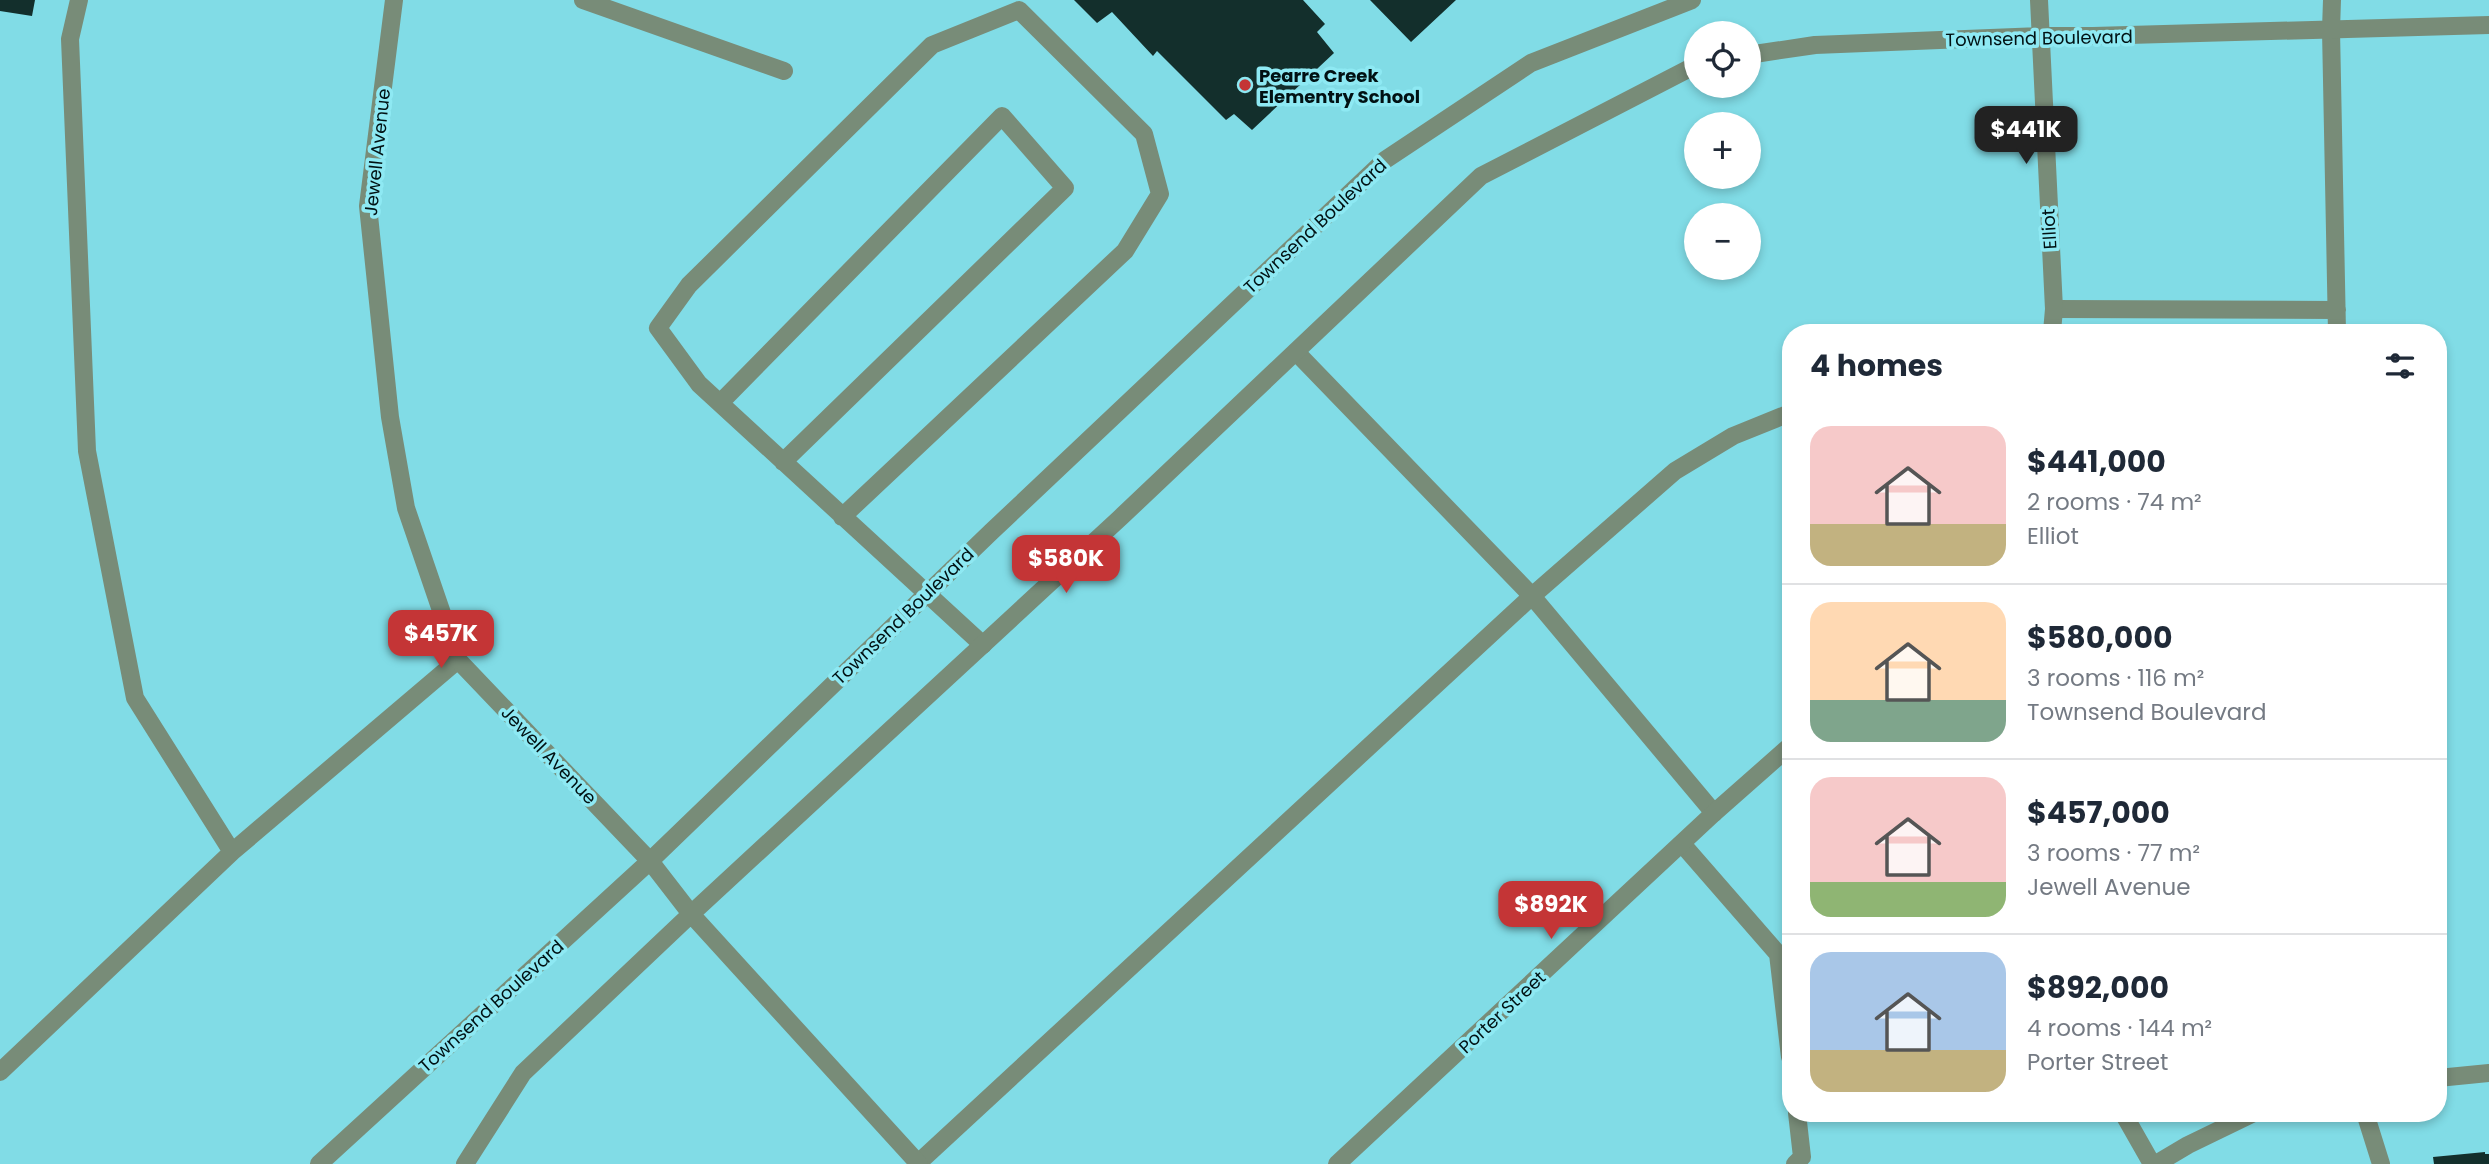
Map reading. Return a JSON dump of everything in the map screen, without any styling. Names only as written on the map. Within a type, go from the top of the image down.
[{"type":"street","points":[[79,0],[70,39],[86,451],[135,698],[232,852]]},
{"type":"street","name":"Jewell Avenue","points":[[394,0],[368,206],[390,417],[406,508],[458,660],[650,861],[691,914],[918,1164]]},
{"type":"street","points":[[583,0],[784,71]]},
{"type":"street","name":"Townsend Boulevard","points":[[318,1164],[650,861],[1385,160],[1531,64],[1692,0]]},
{"type":"street","name":"Elliot","points":[[2039,0],[2053,324]]},
{"type":"street","points":[[2332,0],[2337,324]]},
{"type":"street","points":[[842,517],[1125,251],[1160,194],[1144,134],[1019,10],[932,45],[689,285],[658,328],[699,384],[842,517],[983,645]]},
{"type":"street","name":"Townsend Boulevard","points":[[1761,53],[1815,46],[2041,36],[2489,25]]},
{"type":"street","points":[[465,1164],[523,1073],[1481,176],[1684,71]]},
{"type":"street","points":[[720,403],[1002,116],[1065,188],[783,462]]},
{"type":"street","points":[[2054,309],[2337,310]]},
{"type":"street","points":[[1296,352],[1532,596],[1714,813]]},
{"type":"street","points":[[918,1164],[1532,596],[1675,471],[1733,436],[1782,416]]},
{"type":"street","points":[[0,1072],[232,852],[458,660]]},
{"type":"street","name":"Porter Street","points":[[1337,1164],[1782,753]]},
{"type":"street","points":[[1683,845],[1778,954],[1782,988]]},
{"type":"street","points":[[2447,1078],[2489,1073]]},
{"type":"street","points":[[1798,1122],[1800,1162]]},
{"type":"street","points":[[2128,1122],[2154,1164],[2236,1122]]},
{"type":"street","points":[[2368,1122],[2381,1164]]},
{"type":"building","points":[[0,0],[35,0],[32,16],[0,11]]},
{"type":"building","name":"Pearre Creek Elementry School","points":[[1074,0],[1303,0],[1325,24],[1317,32],[1334,53],[1252,130],[1234,114],[1226,120],[1157,51],[1153,56],[1112,12],[1097,23]]},
{"type":"building","name":"Pearre Creek Elementry School","points":[[1370,0],[1456,0],[1411,42]]},
{"type":"building","points":[[2485,1152],[2489,1154],[2489,1164],[2434,1164],[2433,1157]]},
{"type":"place","name":"Pearre Creek Elementry School","points":[[1245,85]]}]
